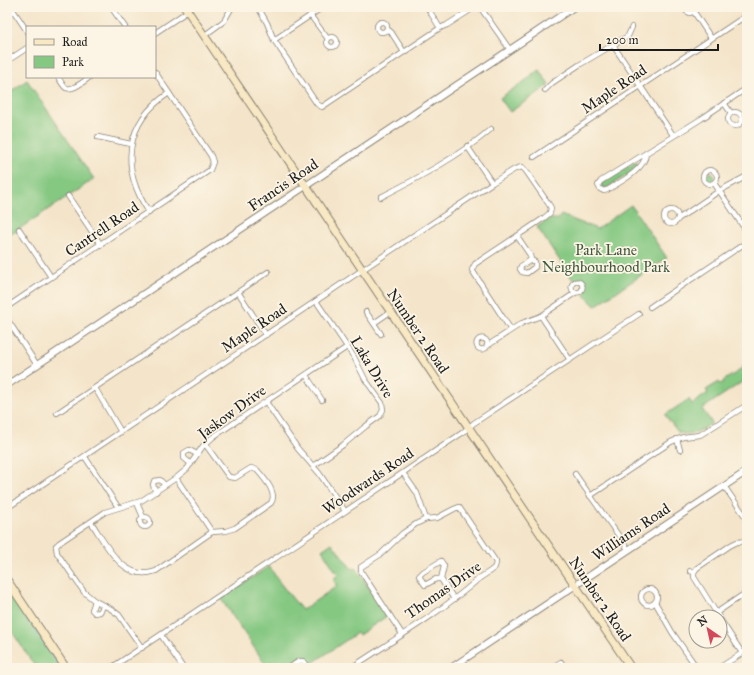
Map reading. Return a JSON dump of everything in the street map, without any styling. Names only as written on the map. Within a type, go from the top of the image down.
[{"type":"main road","name":"Number 2 Road","points":[[187,9],[574,586],[631,668]]},
{"type":"main road","points":[[8,583],[66,668]]},
{"type":"street","points":[[11,7],[26,30]]},
{"type":"street","points":[[111,7],[124,26]]},
{"type":"street","points":[[205,35],[224,21],[232,7]]},
{"type":"street","points":[[258,7],[274,40],[320,107],[326,105],[440,28],[475,7]]},
{"type":"street","points":[[274,40],[323,7]]},
{"type":"street","points":[[426,7],[440,28]]},
{"type":"street","points":[[480,7],[510,50]]},
{"type":"street","name":"Francis Road","points":[[7,385],[574,7]]},
{"type":"street","points":[[686,7],[687,12],[690,13],[694,10],[711,38]]},
{"type":"street","points":[[156,32],[187,9]]},
{"type":"street","points":[[310,15],[328,39]]},
{"type":"street","name":"Maple Road","points":[[534,156],[747,15]]},
{"type":"street","points":[[545,90],[580,65],[628,36],[632,27]]},
{"type":"street","points":[[387,29],[391,32],[404,52]]},
{"type":"street","points":[[613,45],[673,135]]},
{"type":"street","points":[[7,61],[26,49]]},
{"type":"street","points":[[149,212],[140,197],[133,180],[131,166],[131,144],[138,126],[145,115],[153,105],[169,93],[156,74]]},
{"type":"street","points":[[59,78],[67,88],[74,87],[88,78]]},
{"type":"street","points":[[646,153],[645,158],[633,174],[607,190],[600,190],[598,185],[601,181],[747,88]]},
{"type":"street","name":"Cantrell Road","points":[[7,307],[210,170],[213,164],[212,156],[169,93]]},
{"type":"street","points":[[724,103],[731,113]]},
{"type":"street","points":[[381,197],[427,172],[491,129]]},
{"type":"street","points":[[98,137],[131,144]]},
{"type":"street","points":[[467,146],[492,183]]},
{"type":"street","name":"Maple Road","points":[[7,508],[492,183],[515,169],[522,167],[526,170],[553,211],[517,236]]},
{"type":"street","points":[[678,219],[719,191],[747,176]]},
{"type":"street","points":[[714,183],[747,232]]},
{"type":"street","points":[[68,196],[101,244]]},
{"type":"street","points":[[19,229],[51,277]]},
{"type":"street","points":[[511,330],[474,274],[471,267],[517,236],[530,255],[530,260]]},
{"type":"street","points":[[650,307],[747,242]]},
{"type":"street","points":[[57,413],[268,272]]},
{"type":"street","points":[[238,292],[266,335]]},
{"type":"street","points":[[488,346],[526,321],[541,316],[575,293]]},
{"type":"street","name":"Laka Drive","points":[[313,466],[343,445],[382,414],[384,410],[382,403],[365,379],[354,357],[316,302]]},
{"type":"street","points":[[366,312],[381,334]]},
{"type":"street","points":[[374,323],[390,312]]},
{"type":"street","name":"Woodwards Road","points":[[111,668],[639,314]]},
{"type":"street","points":[[541,316],[570,360]]},
{"type":"street","points":[[7,319],[37,365]]},
{"type":"street","name":"Jaskow Drive","points":[[95,602],[84,592],[57,553],[55,546],[105,512],[137,502],[156,492],[176,478],[191,464],[205,444],[213,437],[347,347]]},
{"type":"street","points":[[306,375],[322,400]]},
{"type":"street","points":[[95,388],[121,432]]},
{"type":"street","points":[[266,402],[298,449],[324,479],[345,510]]},
{"type":"street","points":[[590,496],[667,444],[678,439],[700,436],[747,405]]},
{"type":"street","points":[[678,439],[680,450]]},
{"type":"street","points":[[91,522],[117,560],[129,569],[146,574],[156,571],[212,532],[226,531],[235,528],[270,505],[274,496],[263,477],[255,468],[248,469],[235,478],[229,477],[205,444]]},
{"type":"street","points":[[191,464],[184,458],[184,453],[189,450],[197,454]]},
{"type":"street","points":[[85,457],[118,507]]},
{"type":"street","name":"Williams Road","points":[[451,668],[747,471]]},
{"type":"street","points":[[402,634],[364,576],[361,571],[361,567],[381,554],[403,533],[416,524],[426,520],[417,493],[403,473]]},
{"type":"street","points":[[575,474],[628,549]]},
{"type":"street","points":[[176,478],[212,532]]},
{"type":"street","points":[[156,492],[153,485],[156,480],[160,480],[165,485]]},
{"type":"street","points":[[724,486],[747,519]]},
{"type":"street","points":[[137,502],[143,517]]},
{"type":"street","name":"Thomas Drive","points":[[351,668],[463,593],[476,580],[494,569],[496,566],[496,562],[461,508],[457,508],[437,518],[426,520]]},
{"type":"street","points":[[714,609],[692,571],[731,545],[737,542],[747,541]]},
{"type":"street","points":[[441,579],[436,579],[425,585],[419,576],[441,561],[444,566],[441,579],[454,599]]},
{"type":"street","points":[[726,609],[747,592]]},
{"type":"street","points":[[104,605],[100,612],[95,613],[92,610],[95,602],[104,605],[119,615],[142,648]]},
{"type":"street","points":[[655,602],[672,632],[697,668]]},
{"type":"street","points":[[728,631],[742,653]]},
{"type":"street","points":[[161,635],[183,668]]},
{"type":"street","points":[[719,668],[747,650]]},
{"type":"street","points":[[289,668],[303,661],[310,668]]},
{"type":"street","points":[[551,668],[561,662],[565,668]]},
{"type":"green space","points":[[539,70],[549,84],[548,86],[510,112],[500,98]]},
{"type":"green space","points":[[27,80],[94,179],[7,237],[7,94]]},
{"type":"green space","points":[[635,162],[638,164],[632,172],[606,188],[602,188],[602,183]]},
{"type":"green space","points":[[708,173],[712,173],[714,177],[712,181],[708,181],[706,179],[706,175]]},
{"type":"green space","name":"Park Lane Neighbourhood Park","points":[[631,205],[667,258],[595,306],[583,293],[585,288],[584,282],[579,279],[573,280],[537,227],[549,219],[558,219],[561,215],[597,229]]},
{"type":"green space","points":[[747,364],[747,378],[745,380],[702,409],[712,423],[696,432],[687,434],[678,432],[665,415],[689,399],[692,404],[708,393],[706,390],[719,382],[720,384],[724,382],[723,381]]},
{"type":"green space","points":[[332,543],[351,568],[357,569],[387,616],[359,635],[357,633],[311,664],[304,655],[285,668],[268,668],[221,599],[269,566],[280,583],[302,610],[337,586],[333,579],[338,575],[322,550]]},
{"type":"green space","points":[[7,586],[62,668],[36,668],[7,624]]},
{"type":"waterway","points":[[9,593],[60,668]]}]
